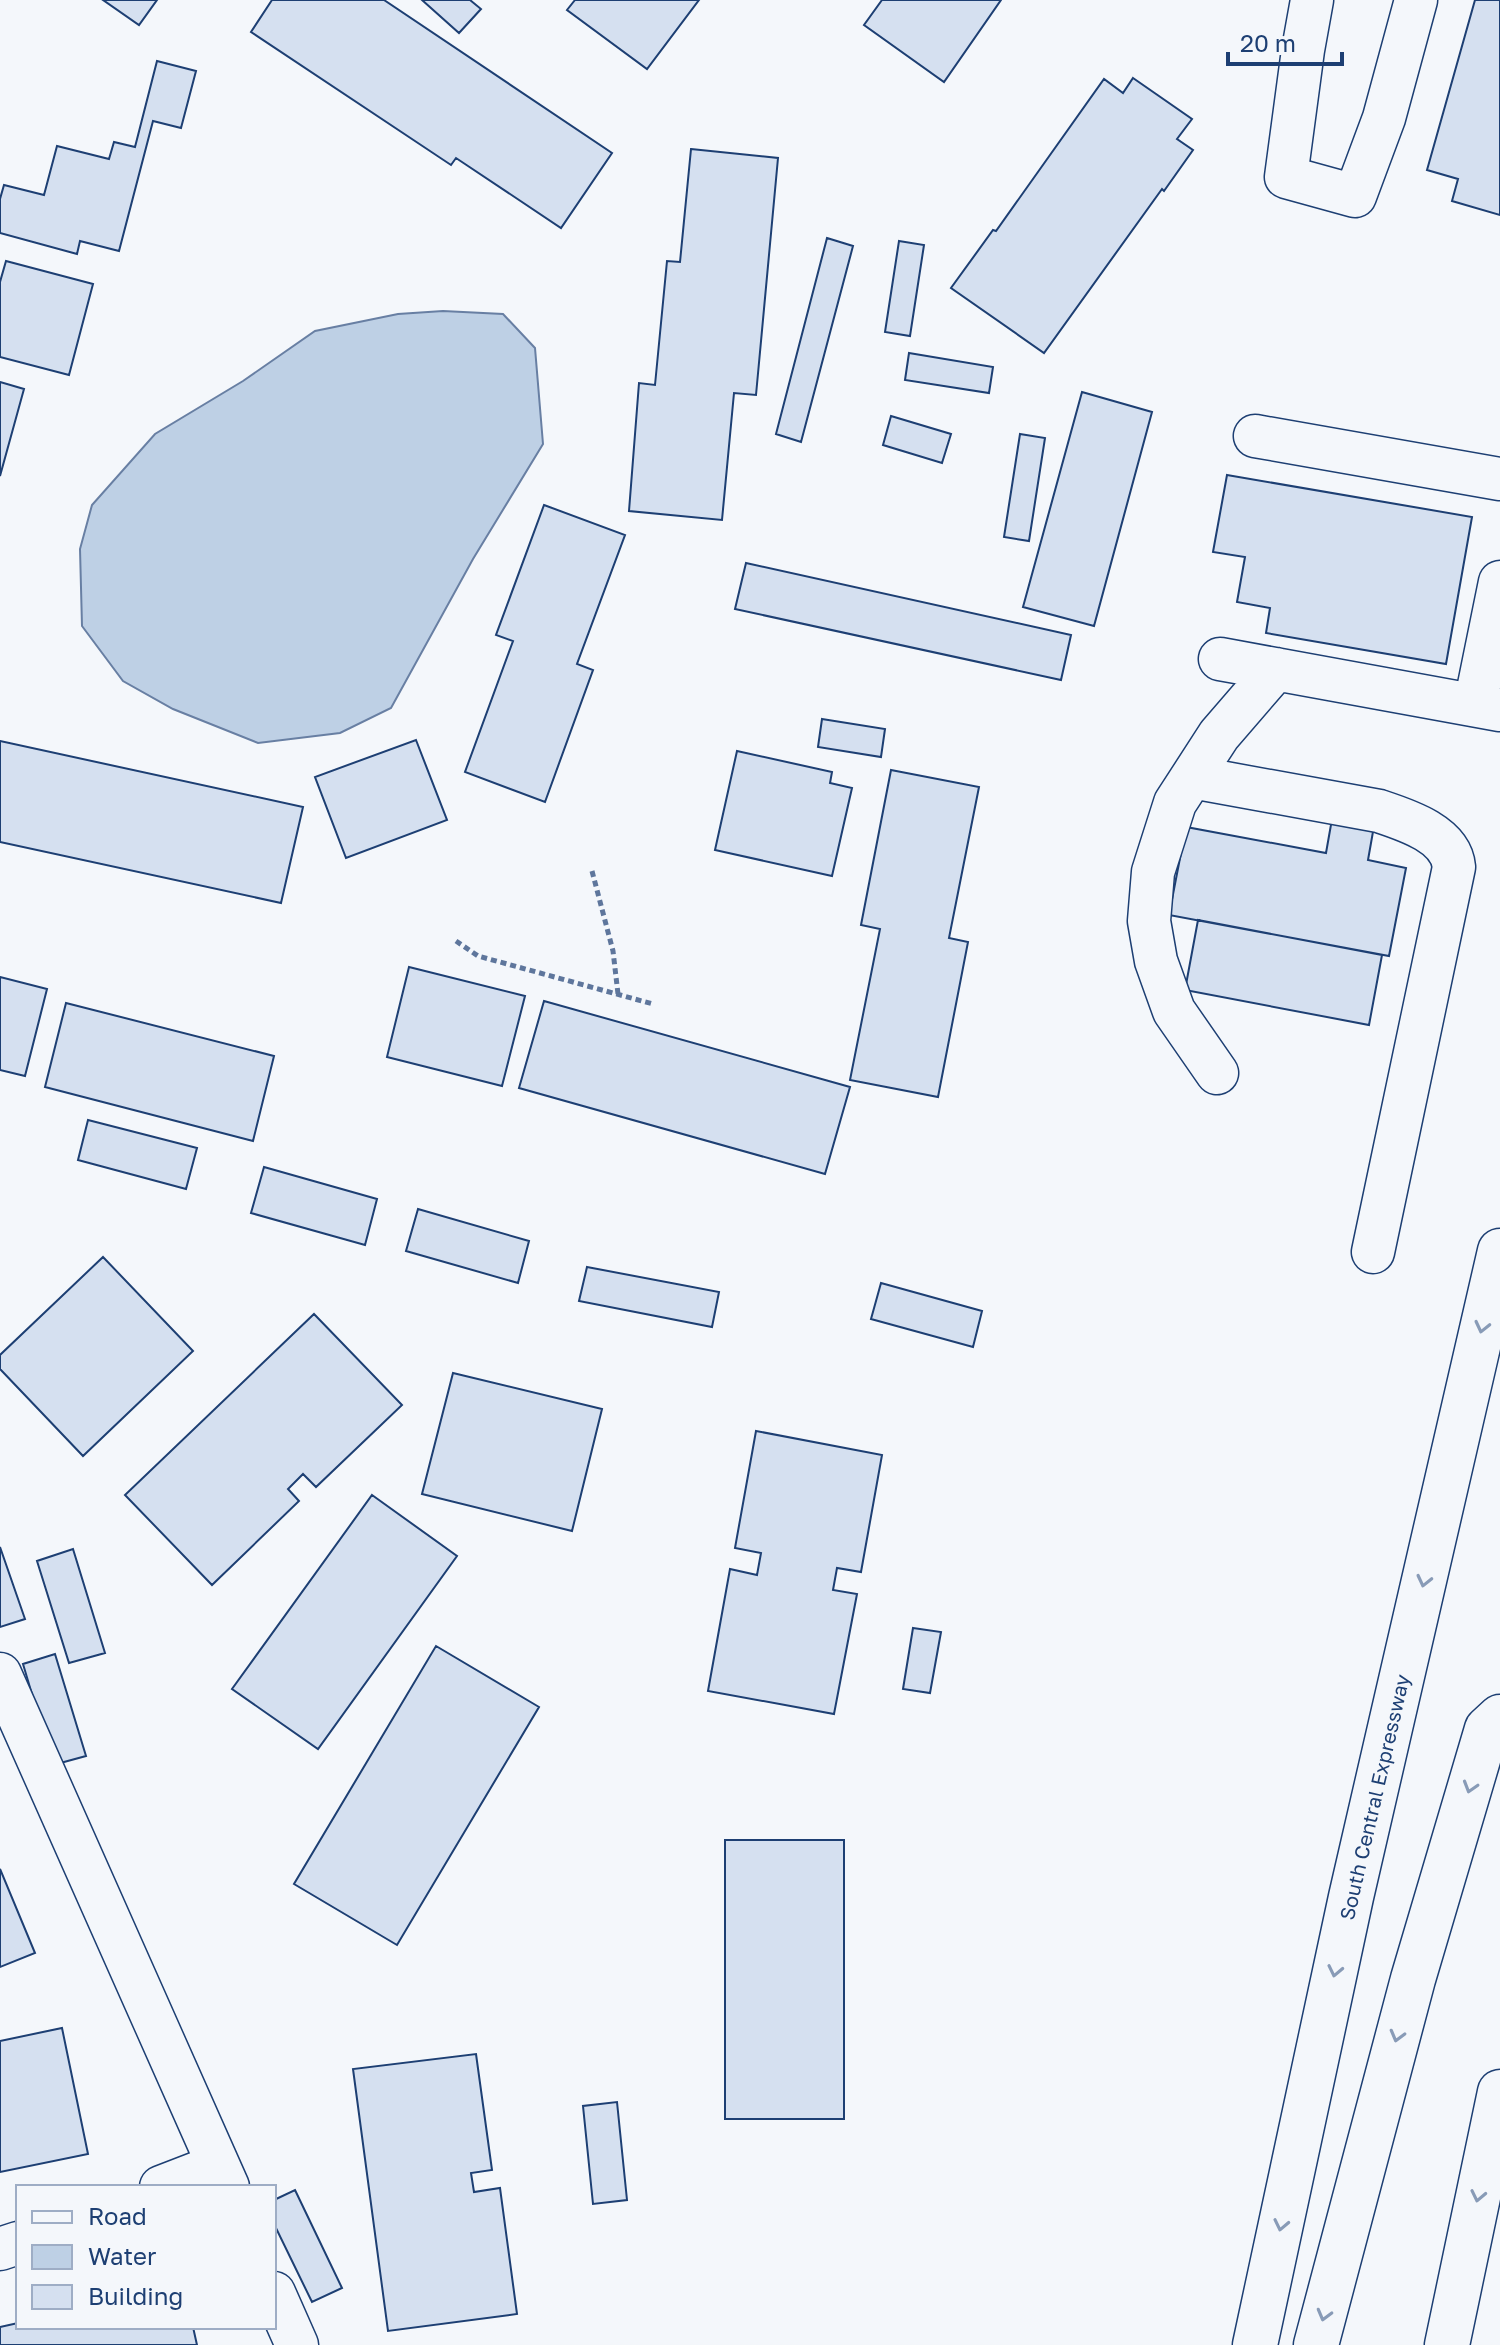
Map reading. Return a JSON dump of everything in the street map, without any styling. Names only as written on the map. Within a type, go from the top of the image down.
[{"type":"main road","name":"South Central Expressway","points":[[1255,2345],[1354,1882],[1500,1251]]},
{"type":"main road","points":[[1316,2345],[1413,1979],[1487,1729],[1500,1717]]},
{"type":"main road","points":[[1447,2345],[1500,2092]]},
{"type":"lane","points":[[1312,0],[1286,177],[1355,196],[1384,118],[1416,0]]},
{"type":"lane","points":[[1255,436],[1500,479]]},
{"type":"lane","points":[[1220,659],[1487,707],[1500,582]]},
{"type":"lane","points":[[1217,1073],[1174,1011],[1156,961],[1149,921],[1153,872],[1175,803],[1219,735],[1276,669]]},
{"type":"lane","points":[[1192,777],[1379,811],[1401,818],[1433,835],[1453,856],[1454,867],[1373,1252]]},
{"type":"lane","points":[[0,1674],[223,2176],[172,2185]]},
{"type":"lane","points":[[276,2298],[297,2345]]},
{"type":"path","points":[[592,871],[613,951],[618,994]]},
{"type":"path","points":[[456,941],[478,956],[653,1004]]},
{"type":"water","points":[[443,311],[503,314],[535,348],[543,444],[473,559],[391,708],[340,733],[258,743],[173,709],[123,681],[82,626],[80,549],[92,505],[155,434],[243,381],[315,331],[398,314]]},
{"type":"building","points":[[103,0],[157,0],[139,25]]},
{"type":"building","points":[[272,0],[384,0],[612,153],[561,228],[456,158],[451,165],[251,32]]},
{"type":"building","points":[[422,0],[470,0],[481,9],[459,33]]},
{"type":"building","points":[[575,0],[699,0],[647,69],[567,10]]},
{"type":"building","points":[[882,0],[1001,0],[944,82],[864,25]]},
{"type":"building","points":[[1475,0],[1500,0],[1500,215],[1452,201],[1458,179],[1427,170]]},
{"type":"building","points":[[157,61],[196,71],[181,128],[153,121],[119,251],[80,241],[77,254],[0,233],[0,199],[4,185],[44,195],[57,146],[109,159],[114,142],[135,147]]},
{"type":"building","points":[[1133,78],[1192,119],[1177,139],[1193,150],[1044,353],[951,288],[993,230],[996,231],[1104,79],[1123,93]]},
{"type":"building","points":[[691,149],[778,158],[756,395],[734,393],[722,520],[629,511],[639,383],[655,385],[667,261],[680,262]]},
{"type":"building","points":[[827,238],[853,246],[801,442],[776,434]]},
{"type":"building","points":[[899,241],[924,245],[910,336],[885,332]]},
{"type":"building","points":[[6,261],[93,284],[69,375],[0,357],[0,282]]},
{"type":"building","points":[[909,353],[993,367],[989,393],[905,380]]},
{"type":"building","points":[[0,382],[24,389],[0,476]]},
{"type":"building","points":[[1082,392],[1152,412],[1094,626],[1023,607]]},
{"type":"building","points":[[891,416],[951,434],[942,463],[883,445]]},
{"type":"building","points":[[1020,434],[1045,438],[1029,541],[1004,537]]},
{"type":"building","points":[[1227,475],[1472,517],[1446,664],[1266,633],[1270,608],[1237,602],[1245,557],[1213,552]]},
{"type":"building","points":[[544,505],[625,535],[577,664],[593,670],[545,802],[465,772],[513,641],[496,635]]},
{"type":"building","points":[[746,563],[1071,635],[1061,680],[735,609]]},
{"type":"building","points":[[822,719],[885,729],[881,757],[818,747]]},
{"type":"building","points":[[416,740],[447,820],[346,858],[315,777]]},
{"type":"building","points":[[0,741],[303,807],[281,903],[0,842]]},
{"type":"building","points":[[737,751],[832,772],[830,783],[852,788],[832,876],[715,850]]},
{"type":"building","points":[[891,770],[979,787],[949,938],[968,942],[938,1097],[850,1080],[880,929],[861,925]]},
{"type":"building","points":[[1332,819],[1374,826],[1368,860],[1406,868],[1389,956],[1169,915],[1186,827],[1326,853]]},
{"type":"building","points":[[1198,920],[1382,955],[1369,1025],[1185,990]]},
{"type":"building","points":[[409,967],[525,996],[502,1086],[387,1057]]},
{"type":"building","points":[[0,977],[47,989],[25,1076],[0,1070]]},
{"type":"building","points":[[544,1001],[850,1087],[825,1174],[519,1088]]},
{"type":"building","points":[[66,1003],[274,1056],[253,1141],[45,1087]]},
{"type":"building","points":[[88,1120],[197,1148],[186,1189],[78,1160]]},
{"type":"building","points":[[264,1167],[377,1199],[365,1245],[251,1213]]},
{"type":"building","points":[[418,1209],[529,1241],[518,1283],[406,1251]]},
{"type":"building","points":[[103,1257],[193,1351],[83,1456],[0,1369],[0,1355]]},
{"type":"building","points":[[587,1267],[719,1292],[712,1327],[579,1301]]},
{"type":"building","points":[[881,1283],[982,1311],[973,1347],[871,1319]]},
{"type":"building","points":[[314,1314],[402,1405],[316,1487],[303,1474],[288,1489],[299,1501],[212,1585],[125,1495]]},
{"type":"building","points":[[453,1373],[602,1409],[572,1531],[422,1494]]},
{"type":"building","points":[[756,1431],[882,1455],[861,1572],[837,1568],[833,1590],[857,1594],[834,1714],[708,1691],[730,1569],[757,1575],[761,1553],[735,1548]]},
{"type":"building","points":[[372,1495],[457,1556],[318,1749],[232,1689]]},
{"type":"building","points":[[0,1547],[25,1619],[0,1627]]},
{"type":"building","points":[[73,1549],[105,1653],[69,1663],[37,1561]]},
{"type":"building","points":[[913,1628],[941,1632],[930,1693],[903,1689]]},
{"type":"building","points":[[436,1646],[539,1707],[397,1945],[294,1884]]},
{"type":"building","points":[[55,1654],[86,1756],[53,1765],[23,1664]]},
{"type":"building","points":[[725,1840],[844,1840],[844,2119],[725,2119]]},
{"type":"building","points":[[0,1869],[35,1953],[0,1967]]},
{"type":"building","points":[[62,2028],[88,2154],[0,2172],[0,2041]]},
{"type":"building","points":[[476,2054],[492,2170],[471,2173],[474,2192],[500,2188],[517,2314],[388,2331],[353,2069]]},
{"type":"building","points":[[617,2102],[627,2200],[593,2204],[583,2106]]},
{"type":"building","points":[[295,2190],[342,2288],[312,2302],[276,2228],[276,2199]]},
{"type":"building","points":[[16,2323],[16,2329],[193,2329],[197,2345],[0,2345],[0,2327]]}]
